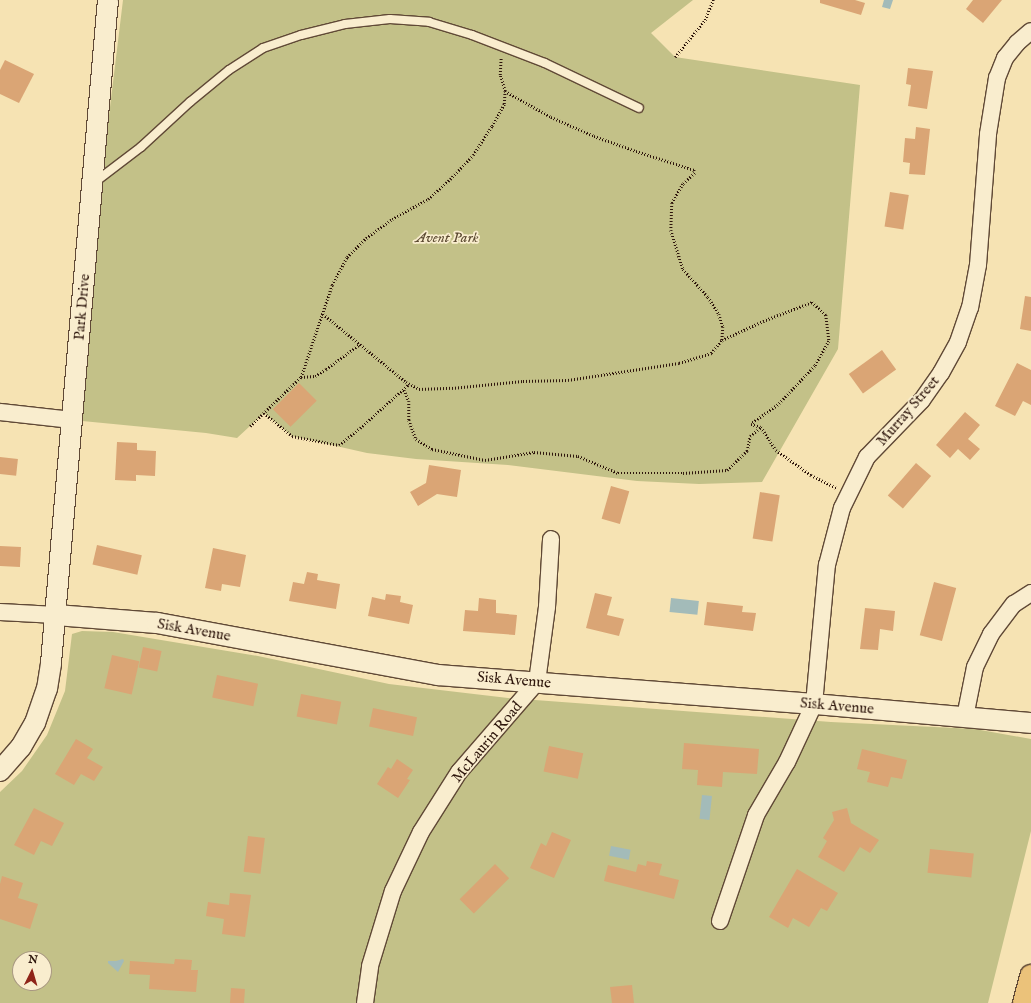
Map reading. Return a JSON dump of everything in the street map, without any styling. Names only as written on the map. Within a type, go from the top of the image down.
[{"type":"highway","points":[[1024,1003],[1031,976]]},
{"type":"street","name":"Park Drive","points":[[0,771],[21,747],[35,723],[47,689],[56,615],[62,523],[108,0]]},
{"type":"street","name":"Murray Street","points":[[720,921],[756,815],[787,762],[814,704],[827,565],[842,508],[867,458],[922,400],[941,374],[958,342],[970,308],[978,265],[988,134],[997,78],[1005,58],[1017,43],[1031,31]]},
{"type":"street","points":[[0,412],[72,420]]},
{"type":"street","points":[[538,682],[547,607],[551,539]]},
{"type":"street","points":[[965,717],[975,667],[991,634],[1014,604],[1031,593]]},
{"type":"street","name":"Sisk Avenue","points":[[0,612],[157,623],[438,675],[814,704],[1031,723]]},
{"type":"street","name":"McLaurin Road","points":[[365,1003],[370,966],[393,891],[421,832],[459,772],[538,682]]},
{"type":"lane","points":[[92,184],[141,147],[190,102],[229,70],[263,48],[293,37],[345,24],[390,19],[429,22],[472,35],[545,63],[639,108]]},
{"type":"path","points":[[675,57],[705,20],[713,0]]},
{"type":"path","points":[[250,426],[301,377],[332,286],[347,257],[366,238],[392,219],[428,198],[450,179],[473,155],[504,104],[505,91],[500,75],[502,46]]},
{"type":"path","points":[[505,91],[551,117],[594,136],[694,170],[695,173],[683,184],[672,203],[671,230],[683,269],[708,298],[719,314],[723,327],[722,340]]},
{"type":"path","points":[[323,314],[410,384],[419,389],[452,388],[523,381],[568,380],[654,368],[700,358],[711,353],[722,340],[763,321],[812,302],[826,315],[829,340],[815,366],[778,405],[751,424],[761,427],[776,450],[811,475],[849,493]]},
{"type":"path","points":[[301,377],[315,376],[321,373],[360,344]]},
{"type":"path","points":[[264,413],[292,436],[339,445],[410,384]]},
{"type":"path","points":[[404,390],[409,401],[409,420],[416,439],[432,449],[485,460],[534,452],[578,456],[618,473],[683,473],[727,470],[747,451],[750,436],[761,427]]},
{"type":"green space","name":"Avent Park","points":[[123,0],[693,0],[651,33],[675,57],[860,85],[838,349],[762,482],[699,484],[637,481],[508,465],[416,459],[367,453],[292,436],[264,413],[237,438],[206,433],[72,420]]},
{"type":"green space","points":[[82,631],[113,632],[258,656],[389,684],[508,698],[831,722],[975,729],[1031,739],[1031,831],[988,1003],[0,1003],[0,792],[22,771],[47,735],[65,691],[72,634]]},
{"type":"water","points":[[884,0],[893,0],[890,9],[882,7]]},
{"type":"water","points":[[671,598],[699,601],[697,615],[670,612]]},
{"type":"water","points":[[702,795],[712,796],[709,820],[699,819]]},
{"type":"water","points":[[611,846],[631,850],[629,860],[609,856]]},
{"type":"water","points":[[123,959],[124,961],[118,972],[108,963],[108,961]]},
{"type":"building","points":[[820,0],[855,0],[865,3],[861,15],[820,3]]},
{"type":"building","points":[[973,0],[1002,0],[983,23],[966,9]]},
{"type":"building","points":[[5,60],[34,74],[19,103],[0,94],[0,70]]},
{"type":"building","points":[[908,68],[933,71],[927,109],[908,106],[911,85],[906,84]]},
{"type":"building","points":[[916,127],[930,129],[925,175],[909,174],[910,163],[903,162],[905,138],[915,139]]},
{"type":"building","points":[[890,192],[909,195],[903,230],[885,227]]},
{"type":"building","points":[[1025,296],[1031,297],[1031,331],[1020,329]]},
{"type":"building","points":[[882,350],[896,369],[863,394],[849,374]]},
{"type":"building","points":[[1017,363],[1031,370],[1031,405],[1023,401],[1015,416],[995,406]]},
{"type":"building","points":[[299,383],[317,401],[291,427],[273,409]]},
{"type":"building","points":[[965,412],[980,425],[968,439],[980,449],[970,460],[958,449],[950,458],[936,445]]},
{"type":"building","points":[[117,442],[137,443],[137,450],[156,451],[155,476],[136,475],[136,481],[115,480]]},
{"type":"building","points":[[0,457],[18,459],[16,476],[0,474]]},
{"type":"building","points":[[916,463],[931,476],[903,509],[888,495]]},
{"type":"building","points":[[429,465],[461,470],[457,497],[437,494],[418,506],[410,492],[426,483]]},
{"type":"building","points":[[611,486],[629,491],[620,524],[602,519]]},
{"type":"building","points":[[760,492],[780,495],[772,542],[753,538]]},
{"type":"building","points":[[97,545],[142,555],[137,575],[93,564]]},
{"type":"building","points":[[0,546],[21,547],[20,567],[0,566]]},
{"type":"building","points":[[213,548],[246,555],[240,587],[222,584],[221,591],[205,588]]},
{"type":"building","points":[[307,572],[318,574],[317,580],[340,584],[336,609],[289,601],[293,582],[304,584]]},
{"type":"building","points":[[934,582],[956,588],[942,641],[920,635]]},
{"type":"building","points":[[595,593],[612,597],[607,615],[624,619],[619,636],[586,628]]},
{"type":"building","points":[[386,594],[401,596],[400,602],[413,605],[409,624],[368,616],[372,597],[385,600]]},
{"type":"building","points":[[479,598],[496,600],[496,613],[517,615],[515,635],[463,631],[465,610],[478,611]]},
{"type":"building","points":[[707,602],[743,606],[742,612],[756,613],[753,631],[704,625]]},
{"type":"building","points":[[865,608],[895,611],[893,631],[880,629],[878,650],[860,649]]},
{"type":"building","points":[[143,647],[162,651],[157,671],[139,668]]},
{"type":"building","points":[[112,655],[139,661],[132,694],[104,688]]},
{"type":"building","points":[[217,675],[258,684],[253,706],[212,697]]},
{"type":"building","points":[[301,694],[341,702],[337,724],[297,717]]},
{"type":"building","points":[[373,708],[417,717],[413,736],[369,727]]},
{"type":"building","points":[[76,739],[93,749],[87,758],[103,767],[94,781],[81,774],[74,785],[55,774]]},
{"type":"building","points":[[684,743],[759,749],[757,774],[723,772],[722,787],[697,785],[698,770],[682,769]]},
{"type":"building","points":[[549,746],[583,753],[578,779],[544,771]]},
{"type":"building","points":[[862,749],[907,760],[902,779],[891,777],[888,787],[867,782],[870,772],[857,769]]},
{"type":"building","points":[[397,759],[413,770],[407,779],[410,780],[398,798],[377,784],[388,767],[391,769]]},
{"type":"building","points":[[34,808],[64,823],[52,846],[41,841],[34,855],[14,845]]},
{"type":"building","points":[[847,808],[851,823],[879,840],[870,853],[860,847],[844,872],[818,857],[827,841],[823,838],[834,820],[832,812]]},
{"type":"building","points":[[552,832],[571,840],[554,878],[530,868],[541,843],[546,846]]},
{"type":"building","points":[[248,836],[265,838],[260,874],[244,872]]},
{"type":"building","points":[[930,849],[974,854],[971,877],[927,873]]},
{"type":"building","points":[[647,861],[662,864],[659,875],[679,880],[674,899],[604,881],[608,865],[636,872],[638,864],[646,866]]},
{"type":"building","points":[[495,864],[509,878],[474,913],[460,899]]},
{"type":"building","points":[[797,869],[838,893],[827,911],[821,908],[809,927],[793,918],[788,928],[769,917]]},
{"type":"building","points":[[2,876],[23,883],[18,898],[38,904],[30,929],[0,919],[0,884]]},
{"type":"building","points":[[230,893],[251,895],[245,937],[222,934],[224,919],[206,916],[208,902],[229,905]]},
{"type":"building","points":[[175,959],[192,960],[191,970],[198,970],[196,992],[149,989],[150,975],[129,974],[130,961],[174,964]]},
{"type":"building","points":[[632,985],[634,1003],[612,1003],[610,987]]},
{"type":"building","points":[[231,988],[245,989],[244,1003],[230,1003]]}]
